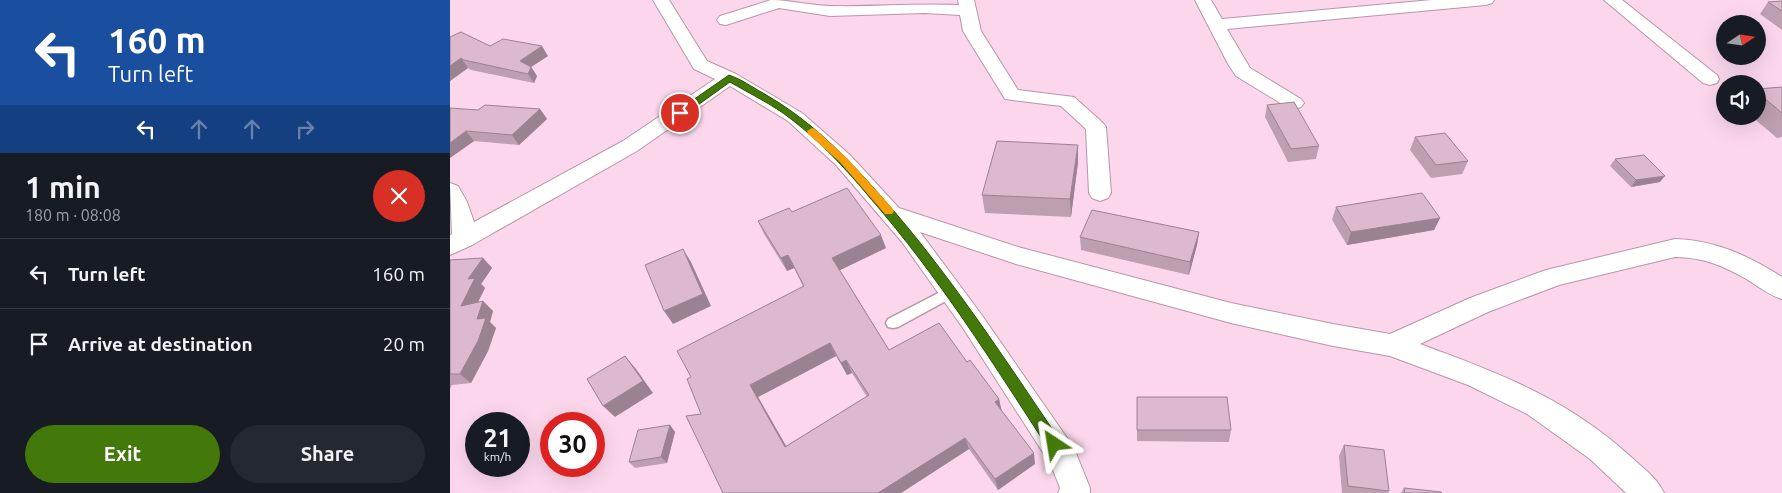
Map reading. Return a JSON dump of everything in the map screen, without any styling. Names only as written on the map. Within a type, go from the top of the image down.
[{"type":"street","points":[[661,0],[700,65],[729,78],[773,102],[802,123],[843,160],[910,236],[1063,458],[1074,493]]},
{"type":"street","points":[[1203,0],[1236,64],[1243,72],[1294,103]]},
{"type":"street","points":[[1216,25],[1486,0]]},
{"type":"street","points":[[1612,0],[1710,78]]},
{"type":"street","points":[[726,20],[778,3],[830,11],[967,5],[972,31],[1012,95],[1067,101],[1096,127],[1100,193]]},
{"type":"street","points":[[457,242],[630,146],[729,78]]},
{"type":"street","points":[[450,191],[457,204],[464,226],[457,242]]},
{"type":"street","points":[[891,214],[1016,255],[1231,313],[1333,335],[1392,345],[1478,377],[1537,405],[1601,449],[1648,493]]},
{"type":"street","points":[[1392,345],[1479,305],[1555,278],[1675,248],[1693,247],[1717,254],[1750,268],[1782,289]]},
{"type":"lane","points":[[893,323],[950,292]]},
{"type":"building","points":[[1782,1],[1782,11],[1768,2]]},
{"type":"building","points":[[461,32],[490,46],[503,39],[542,46],[520,61],[531,67],[528,74],[461,58],[450,66],[450,37]]},
{"type":"building","points":[[1782,87],[1782,113],[1766,100],[1766,88]]},
{"type":"building","points":[[1294,102],[1319,146],[1291,149],[1267,105]]},
{"type":"building","points":[[485,105],[540,109],[512,135],[466,131],[450,143],[450,108],[478,110]]},
{"type":"building","points":[[1445,133],[1468,161],[1436,165],[1415,137]]},
{"type":"building","points":[[997,141],[1078,145],[1070,199],[982,195]]},
{"type":"building","points":[[1644,155],[1665,176],[1636,180],[1615,159]]},
{"type":"building","points":[[847,188],[881,235],[832,258],[889,350],[939,323],[967,362],[970,360],[999,399],[995,402],[1034,453],[995,479],[965,438],[878,493],[723,493],[686,416],[701,414],[687,379],[691,377],[677,351],[804,286],[788,255],[781,258],[758,221],[789,208],[792,212]],"holes":[[[830,343],[841,363],[846,360],[869,395],[785,447],[750,385]]]},
{"type":"building","points":[[1422,193],[1440,218],[1351,232],[1336,207]]},
{"type":"building","points":[[1092,210],[1199,232],[1190,262],[1080,237]]},
{"type":"building","points":[[683,249],[703,294],[664,311],[645,265]]},
{"type":"building","points":[[483,258],[468,279],[475,278],[461,306],[483,301],[477,319],[486,318],[478,341],[460,374],[450,374],[450,260]]},
{"type":"building","points":[[625,356],[643,381],[603,406],[587,379]]},
{"type":"building","points":[[1137,397],[1227,397],[1231,430],[1137,430]]},
{"type":"building","points":[[670,425],[661,457],[629,462],[638,430]]},
{"type":"building","points":[[1344,445],[1384,450],[1389,491],[1348,486]]},
{"type":"building","points":[[1404,488],[1441,492],[1442,493],[1405,493]]},
{"type":"slow traffic","points":[[812,131],[843,160],[889,211]]},
{"type":"route","points":[[680,113],[729,78],[773,102],[795,117],[817,136],[843,160],[910,236],[972,321],[1054,444]]}]
